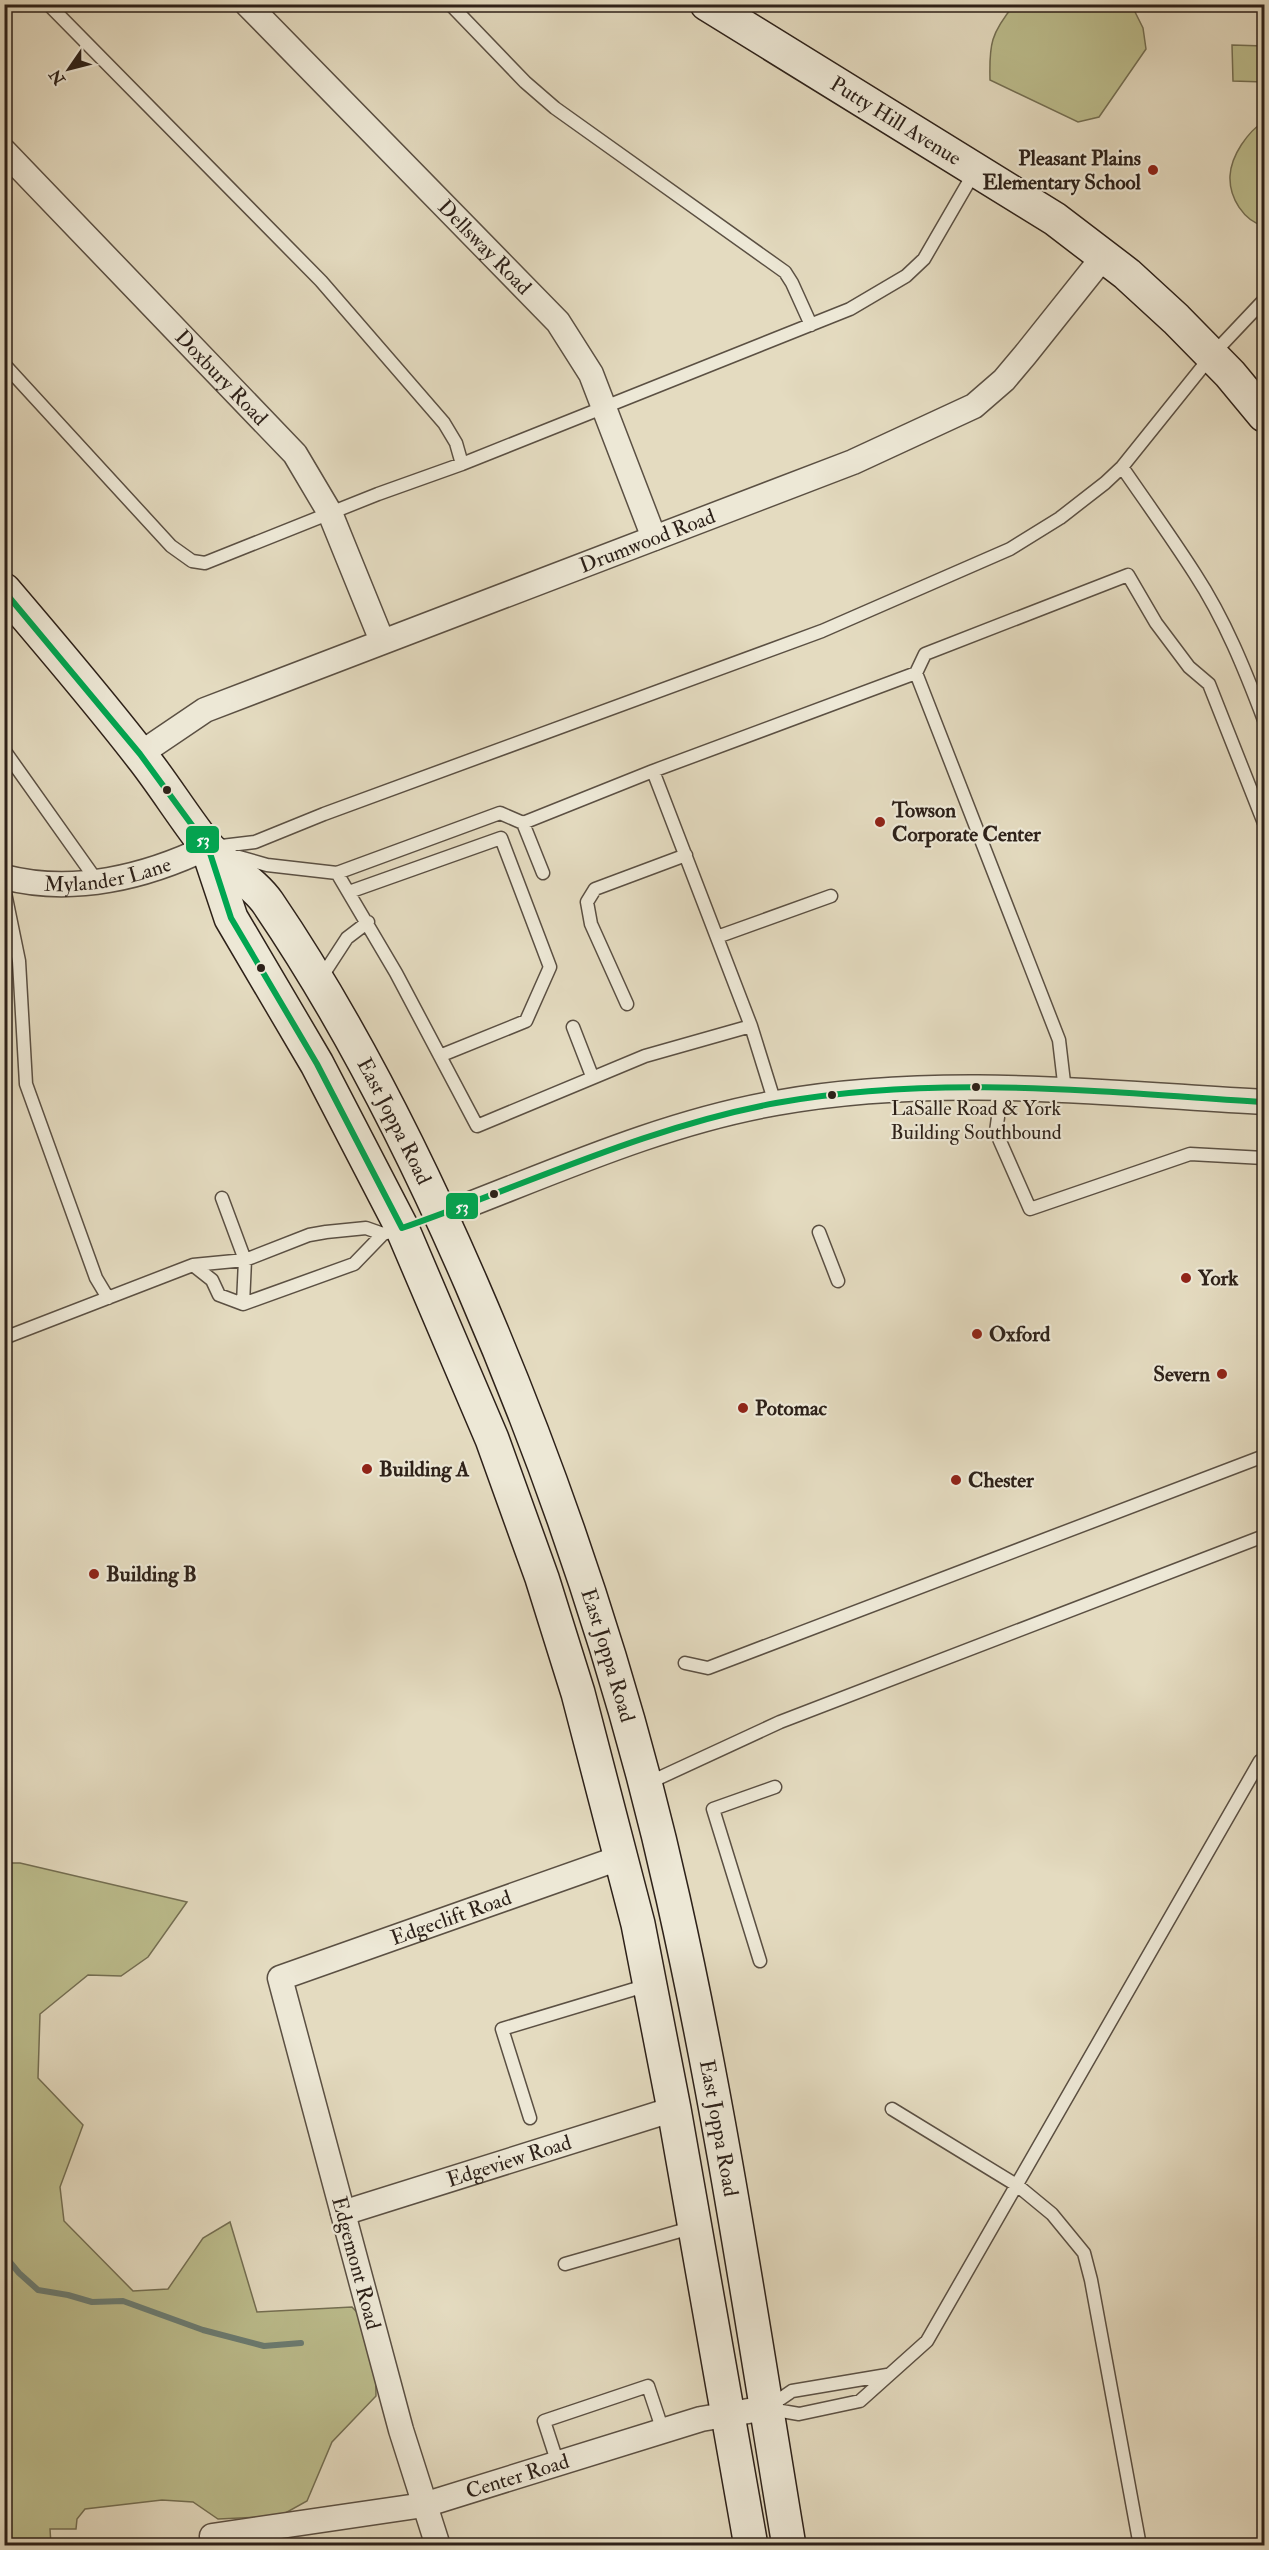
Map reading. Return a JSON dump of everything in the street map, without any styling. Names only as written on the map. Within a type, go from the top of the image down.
[{"type":"main road","name":"Putty Hill Avenue","points":[[707,4],[1030,202],[1104,256],[1152,296],[1212,355],[1264,415]]},
{"type":"main road","name":"East Joppa Road","points":[[4,590],[140,754],[208,848],[263,896],[318,984],[369,1073],[442,1215],[538,1445],[618,1681],[694,1994],[789,2546]]},
{"type":"main road","name":"East Joppa Road","points":[[208,848],[231,918],[317,1064],[386,1193],[393,1231],[492,1439],[534,1556],[578,1693],[622,1857],[650,1984],[751,2546]]},
{"type":"main road","points":[[393,1231],[442,1215]]},
{"type":"main road","points":[[578,1693],[618,1681]]},
{"type":"street","name":"Dellsway Road","points":[[247,4],[539,301],[576,347],[604,406],[654,538]]},
{"type":"street","name":"Doxbury Road","points":[[4,151],[295,454],[330,513],[382,641]]},
{"type":"street","name":"Drumwood Road","points":[[140,754],[205,710],[853,462],[974,406],[998,386],[1018,363],[1104,256]]},
{"type":"street","name":"Mylander Lane","points":[[4,877],[52,886],[97,881],[141,874],[172,865],[208,848]]},
{"type":"street","points":[[442,1215],[624,1146],[695,1122],[775,1103],[873,1091],[1002,1087],[1264,1102]]},
{"type":"street","name":"Edgeclift Road","points":[[280,1978],[622,1857]]},
{"type":"street","name":"Edgemont Road","points":[[280,1978],[401,2430],[438,2546]]},
{"type":"street","name":"Edgeview Road","points":[[343,2213],[674,2109]]},
{"type":"street","name":"Center Road","points":[[212,2536],[424,2505],[700,2419],[766,2408]]},
{"type":"lane","points":[[48,4],[321,281],[444,423],[456,443],[462,464]]},
{"type":"lane","points":[[450,4],[525,82],[555,108],[785,272],[811,325]]},
{"type":"lane","points":[[4,364],[171,546],[192,561],[205,563],[462,464],[850,309],[906,276],[924,260],[976,170]]},
{"type":"lane","points":[[208,848],[255,842],[324,814],[822,631],[1010,549],[1060,518],[1122,467],[1212,355],[1264,300]]},
{"type":"lane","points":[[1122,467],[1196,575],[1234,645],[1264,720]]},
{"type":"lane","points":[[523,823],[653,771],[916,673],[925,654],[1128,575],[1156,623],[1189,667],[1209,684],[1264,823]]},
{"type":"lane","points":[[916,673],[1059,1040],[1065,1091]]},
{"type":"lane","points":[[4,750],[97,881]]},
{"type":"lane","points":[[653,771],[751,1026],[775,1103]]},
{"type":"lane","points":[[208,848],[267,865],[337,873],[500,813],[523,823],[543,873]]},
{"type":"lane","points":[[349,892],[501,838],[550,967],[526,1022],[442,1055]]},
{"type":"lane","points":[[627,1004],[591,924],[587,902],[595,889],[686,855]]},
{"type":"lane","points":[[337,873],[368,922],[442,1055],[477,1126],[592,1076],[645,1056],[751,1026]]},
{"type":"lane","points":[[4,888],[19,961],[26,1084],[96,1278],[108,1298]]},
{"type":"lane","points":[[717,937],[831,896]]},
{"type":"lane","points":[[318,984],[347,938],[368,922]]},
{"type":"lane","points":[[573,1028],[592,1076]]},
{"type":"lane","points":[[1002,1087],[996,1132],[1030,1209],[1190,1154],[1264,1158]]},
{"type":"lane","points":[[222,1198],[245,1260],[243,1304]]},
{"type":"lane","points":[[4,1338],[193,1266],[245,1260],[309,1235],[326,1232],[366,1228],[393,1231]]},
{"type":"lane","points":[[193,1266],[212,1280],[219,1295],[243,1304],[354,1264],[393,1231]]},
{"type":"lane","points":[[819,1232],[838,1281]]},
{"type":"lane","points":[[685,1663],[708,1668],[1264,1456]]},
{"type":"lane","points":[[645,1785],[780,1722],[1264,1536]]},
{"type":"lane","points":[[766,2408],[799,2414],[860,2401],[927,2342],[1260,1761],[1264,1760]]},
{"type":"lane","points":[[760,1961],[713,1809],[775,1787]]},
{"type":"lane","points":[[530,2118],[502,2029],[650,1984]]},
{"type":"lane","points":[[892,2109],[1018,2186],[1052,2214],[1084,2253],[1093,2290],[1140,2546]]},
{"type":"lane","points":[[565,2264],[695,2226]]},
{"type":"lane","points":[[766,2408],[792,2391],[887,2375]]},
{"type":"lane","points":[[558,2464],[544,2421],[648,2386],[663,2431]]},
{"type":"green space","points":[[1014,5],[1132,6],[1143,28],[1146,49],[1099,117],[1078,122],[990,80],[993,40],[1000,23]]},
{"type":"green space","points":[[1232,45],[1264,46],[1264,82],[1233,81]]},
{"type":"green space","points":[[1264,121],[1264,226],[1250,219],[1239,207],[1232,192],[1230,176],[1233,160],[1241,145]]},
{"type":"green space","points":[[4,1863],[20,1863],[187,1902],[148,1957],[121,1976],[88,1975],[40,2014],[38,2078],[83,2125],[60,2187],[64,2221],[133,2291],[168,2289],[203,2238],[230,2222],[257,2312],[352,2307],[375,2331],[376,2396],[332,2442],[307,2501],[280,2516],[218,2519],[193,2502],[162,2500],[85,2509],[77,2519],[76,2529],[50,2529],[51,2545],[5,2545]]},
{"type":"waterway","points":[[4,2255],[38,2290],[92,2302],[123,2301],[203,2330],[264,2346],[301,2343]]},
{"type":"transit line","name":"53","points":[[4,591],[140,754],[208,847],[231,918],[317,1064],[402,1228],[587,1158],[680,1127],[728,1113],[836,1094],[897,1089],[1019,1088],[1264,1102]]},
{"type":"place","name":"Pleasant Plains Elementary School","points":[[1153,170]]},
{"type":"place","name":"Towson Corporate Center","points":[[880,822]]},
{"type":"place","name":"LaSalle Road & York Building Southbound","points":[[976,1087]]},
{"type":"place","name":"York","points":[[1186,1278]]},
{"type":"place","name":"Oxford","points":[[977,1334]]},
{"type":"place","name":"Severn","points":[[1222,1374]]},
{"type":"place","name":"Potomac","points":[[743,1408]]},
{"type":"place","name":"Building A","points":[[367,1469]]},
{"type":"place","name":"Chester","points":[[956,1480]]},
{"type":"place","name":"Building B","points":[[94,1574]]}]
